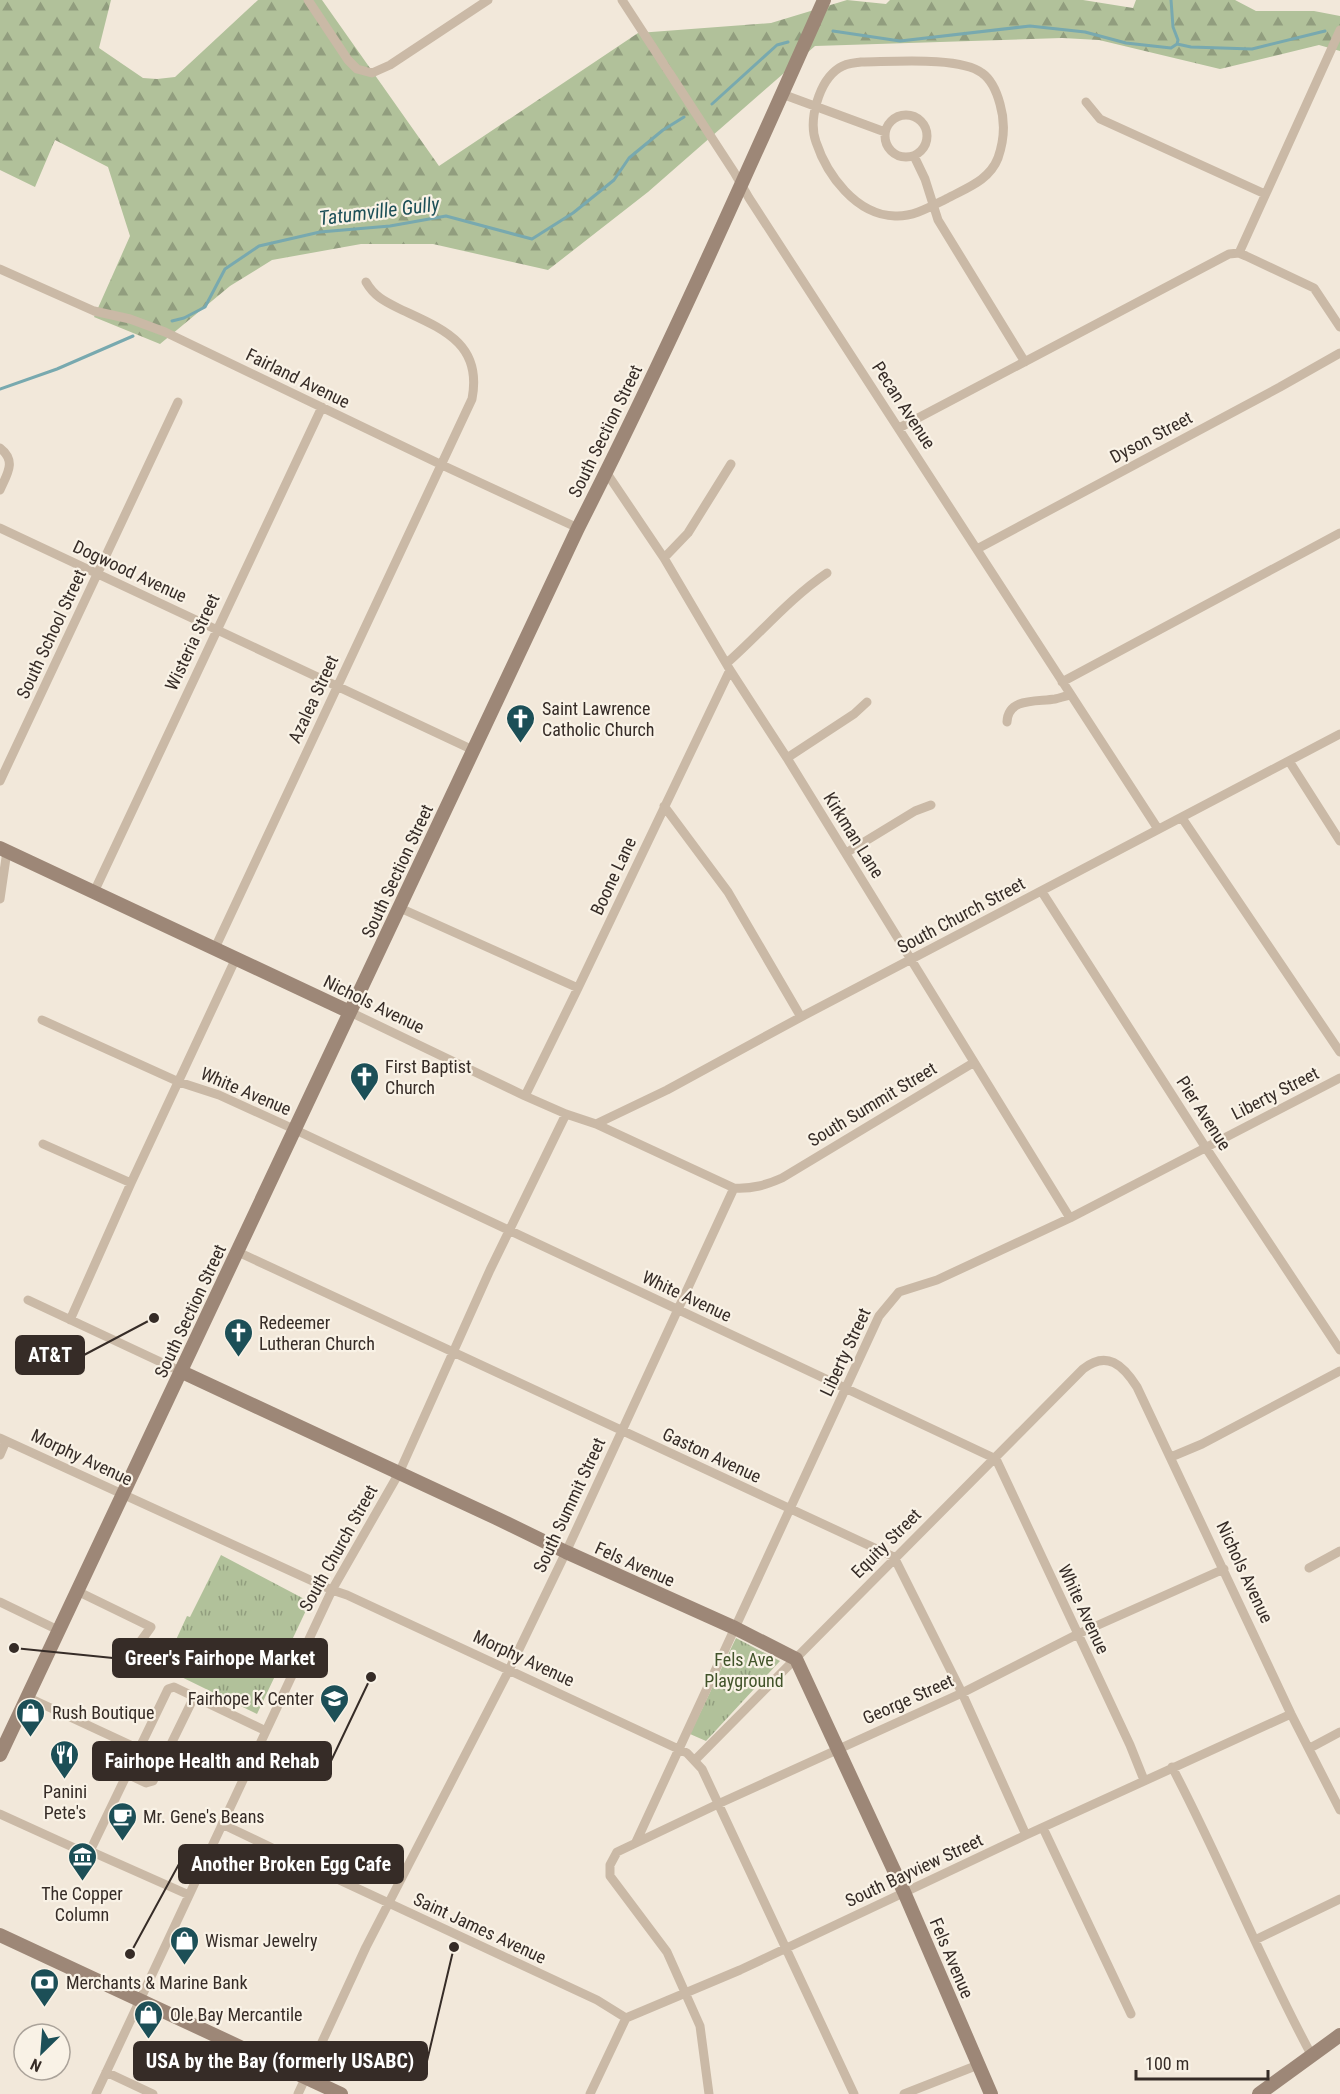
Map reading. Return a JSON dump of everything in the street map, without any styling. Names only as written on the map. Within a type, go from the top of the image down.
[{"type":"street","points":[[308,0],[348,60],[357,69],[372,73],[390,65],[488,0]]},
{"type":"street","name":"Pecan Avenue","points":[[621,0],[1158,830]]},
{"type":"street","name":"South Section Street","points":[[0,1755],[606,472],[741,184],[824,0]]},
{"type":"street","points":[[1239,253],[1340,30]]},
{"type":"street","points":[[847,64],[960,64],[983,74],[997,92],[1003,112],[1004,129],[998,159],[985,177],[934,205],[915,213],[886,215],[869,210],[850,196],[832,174],[815,141],[813,124],[817,107],[828,79],[840,67],[847,64]]},
{"type":"street","points":[[782,94],[885,132]]},
{"type":"street","points":[[1086,102],[1100,119],[1265,194]]},
{"type":"street","points":[[906,116],[919,120],[924,126],[926,140],[920,152],[914,156],[901,157],[890,150],[885,132],[893,120],[906,116]]},
{"type":"street","points":[[914,156],[925,179],[938,220],[1025,362]]},
{"type":"street","points":[[899,428],[1229,254],[1239,253],[1309,285],[1318,293],[1340,327]]},
{"type":"street","name":"Fairland Avenue","points":[[0,269],[94,310],[130,319],[165,332],[578,528]]},
{"type":"street","name":"Azalea Street","points":[[215,948],[472,399],[475,378],[470,359],[460,343],[439,327],[378,298],[366,282]]},
{"type":"street","name":"Dyson Street","points":[[977,549],[1340,353]]},
{"type":"street","name":"South School Street","points":[[0,781],[178,402]]},
{"type":"street","name":"Wisteria Street","points":[[94,892],[322,407]]},
{"type":"street","points":[[0,448],[7,454],[10,465],[0,490]]},
{"type":"street","points":[[664,558],[688,533],[731,464]]},
{"type":"street","name":"Kirkman Lane","points":[[606,472],[664,558],[728,667],[846,853],[1070,1218]]},
{"type":"street","name":"Dogwood Avenue","points":[[0,528],[473,750]]},
{"type":"street","points":[[1062,681],[1340,533]]},
{"type":"street","name":"Boone Lane","points":[[525,1096],[728,667],[810,584],[826,573]]},
{"type":"street","points":[[1007,722],[1007,715],[1011,710],[1026,701],[1054,699],[1070,694]]},
{"type":"street","points":[[787,758],[854,714],[867,702]]},
{"type":"street","name":"South Church Street","points":[[596,1124],[667,1090],[801,1017],[1340,735]]},
{"type":"street","points":[[1289,761],[1340,841]]},
{"type":"street","points":[[846,853],[915,811],[931,805]]},
{"type":"street","points":[[664,806],[728,892],[801,1017]]},
{"type":"street","points":[[1182,818],[1340,1052]]},
{"type":"street","points":[[0,899],[4,850]]},
{"type":"street","name":"Nichols Avenue","points":[[4,850],[525,1096],[596,1124],[734,1188]]},
{"type":"street","name":"Pier Avenue","points":[[1042,892],[1206,1148],[1340,1350]]},
{"type":"street","points":[[400,908],[578,988]]},
{"type":"street","points":[[70,1320],[130,1183],[236,958]]},
{"type":"street","name":"White Avenue","points":[[42,1020],[179,1082],[219,1095],[996,1459],[1130,1745],[1144,1780]]},
{"type":"street","name":"South Summit Street","points":[[298,2094],[388,1903],[509,1670],[566,1552],[734,1188],[749,1189],[765,1186],[782,1178],[973,1063]]},
{"type":"street","name":"Liberty Street","points":[[636,1842],[879,1316],[899,1292],[937,1280],[1070,1218],[1340,1078]]},
{"type":"street","name":"South Church Street","points":[[96,2094],[332,1590],[399,1473],[509,1231],[566,1113]]},
{"type":"street","points":[[43,1144],[130,1183]]},
{"type":"street","name":"Gaston Avenue","points":[[238,1252],[894,1557]]},
{"type":"street","name":"Fels Avenue","points":[[28,1300],[566,1552],[735,1628],[796,1659],[904,1892],[991,2094]]},
{"type":"street","name":"Nichols Avenue","points":[[1106,1360],[1127,1371],[1137,1387],[1291,1714],[1340,1810]]},
{"type":"street","name":"Equity Street","points":[[695,1760],[1083,1369],[1090,1363],[1106,1360]]},
{"type":"street","points":[[1171,1457],[1202,1444],[1340,1371]]},
{"type":"street","points":[[0,1455],[3,1439]]},
{"type":"street","name":"Morphy Avenue","points":[[3,1439],[679,1748],[695,1760],[702,1769],[854,2094]]},
{"type":"street","points":[[1309,1568],[1340,1551]]},
{"type":"street","points":[[894,1557],[962,1693],[1026,1835]]},
{"type":"street","name":"George Street","points":[[686,1994],[667,1952],[610,1876],[610,1864],[617,1852],[962,1693],[1078,1634],[1224,1569]]},
{"type":"street","points":[[76,1591],[151,1628],[130,1656]]},
{"type":"street","points":[[0,1602],[58,1630]]},
{"type":"street","points":[[90,1851],[168,1689],[174,1687],[266,1731]]},
{"type":"street","points":[[27,1697],[139,1749]]},
{"type":"street","points":[[127,1774],[146,1783],[153,1781],[194,1697]]},
{"type":"street","name":"South Bayview Street","points":[[626,2018],[686,1994],[1172,1767],[1291,1714]]},
{"type":"street","points":[[1310,1748],[1340,1732]]},
{"type":"street","points":[[1172,1767],[1197,1814],[1254,1940],[1312,2056]]},
{"type":"street","points":[[0,1814],[79,1850],[90,1851],[189,1895]]},
{"type":"street","name":"Saint James Avenue","points":[[222,1824],[597,2000],[626,2018]]},
{"type":"street","points":[[1043,1828],[1131,2014]]},
{"type":"street","points":[[1254,1940],[1340,1899]]},
{"type":"street","points":[[0,1935],[341,2094]]},
{"type":"street","points":[[686,1994],[700,2025],[709,2094]]},
{"type":"street","points":[[590,2094],[626,2018]]},
{"type":"street","points":[[1259,2094],[1340,2035]]},
{"type":"street","points":[[904,2094],[978,2065]]},
{"type":"street","points":[[106,2072],[153,2094]]},
{"type":"green space","points":[[0,0],[111,0],[99,48],[143,78],[157,79],[175,77],[258,0],[322,0],[439,166],[638,33],[771,23],[847,0],[886,4],[890,0],[1083,0],[1133,8],[1136,0],[1235,0],[1256,11],[1314,11],[1340,16],[1340,51],[1319,45],[1220,69],[1099,40],[1062,38],[815,46],[648,192],[548,270],[433,244],[361,244],[272,260],[230,286],[160,344],[94,317],[130,236],[108,167],[55,140],[35,187],[0,170]]},
{"type":"green space","points":[[221,1555],[310,1602],[257,1714],[163,1668],[187,1616],[190,1617]]},
{"type":"green space","name":"Fels Ave Playground","points":[[736,1638],[780,1661],[706,1741],[690,1734]]},
{"type":"waterway","points":[[1171,0],[1177,44]]},
{"type":"waterway","name":"Tatumville Gully","points":[[833,31],[900,41],[1030,26],[1085,32],[1126,43],[1171,48],[1177,44],[1191,47],[1252,49],[1325,31]]},
{"type":"waterway","name":"Tatumville Gully","points":[[712,104],[777,45],[788,42]]},
{"type":"waterway","name":"Tatumville Gully","points":[[172,321],[184,318],[205,307],[225,269],[259,246],[320,232],[390,226],[446,216],[532,239],[573,213],[614,180],[629,158],[663,130],[684,117]]},
{"type":"waterway","name":"Tatumville Gully","points":[[0,389],[57,369],[133,336]]},
{"type":"place","name":"Saint Lawrence Catholic Church","points":[[521,744]]},
{"type":"place","name":"First Baptist Church","points":[[364,1102]]},
{"type":"place","name":"AT&T","points":[[154,1318]]},
{"type":"place","name":"Redeemer Lutheran Church","points":[[238,1358]]},
{"type":"place","name":"Greer's Fairhope Market","points":[[14,1648]]},
{"type":"place","name":"Fairhope Health and Rehab","points":[[371,1677]]},
{"type":"place","name":"Fairhope K Center","points":[[335,1724]]},
{"type":"place","name":"Rush Boutique","points":[[31,1738]]},
{"type":"place","name":"Panini Pete's","points":[[65,1780]]},
{"type":"place","name":"Mr. Gene's Beans","points":[[122,1842]]},
{"type":"place","name":"The Copper Column","points":[[82,1882]]},
{"type":"place","name":"USA by the Bay (formerly USABC)","points":[[454,1947]]},
{"type":"place","name":"Another Broken Egg Cafe","points":[[130,1954]]},
{"type":"place","name":"Wismar Jewelry","points":[[184,1966]]},
{"type":"place","name":"Merchants & Marine Bank","points":[[45,2008]]},
{"type":"place","name":"Ole Bay Mercantile","points":[[149,2040]]}]
